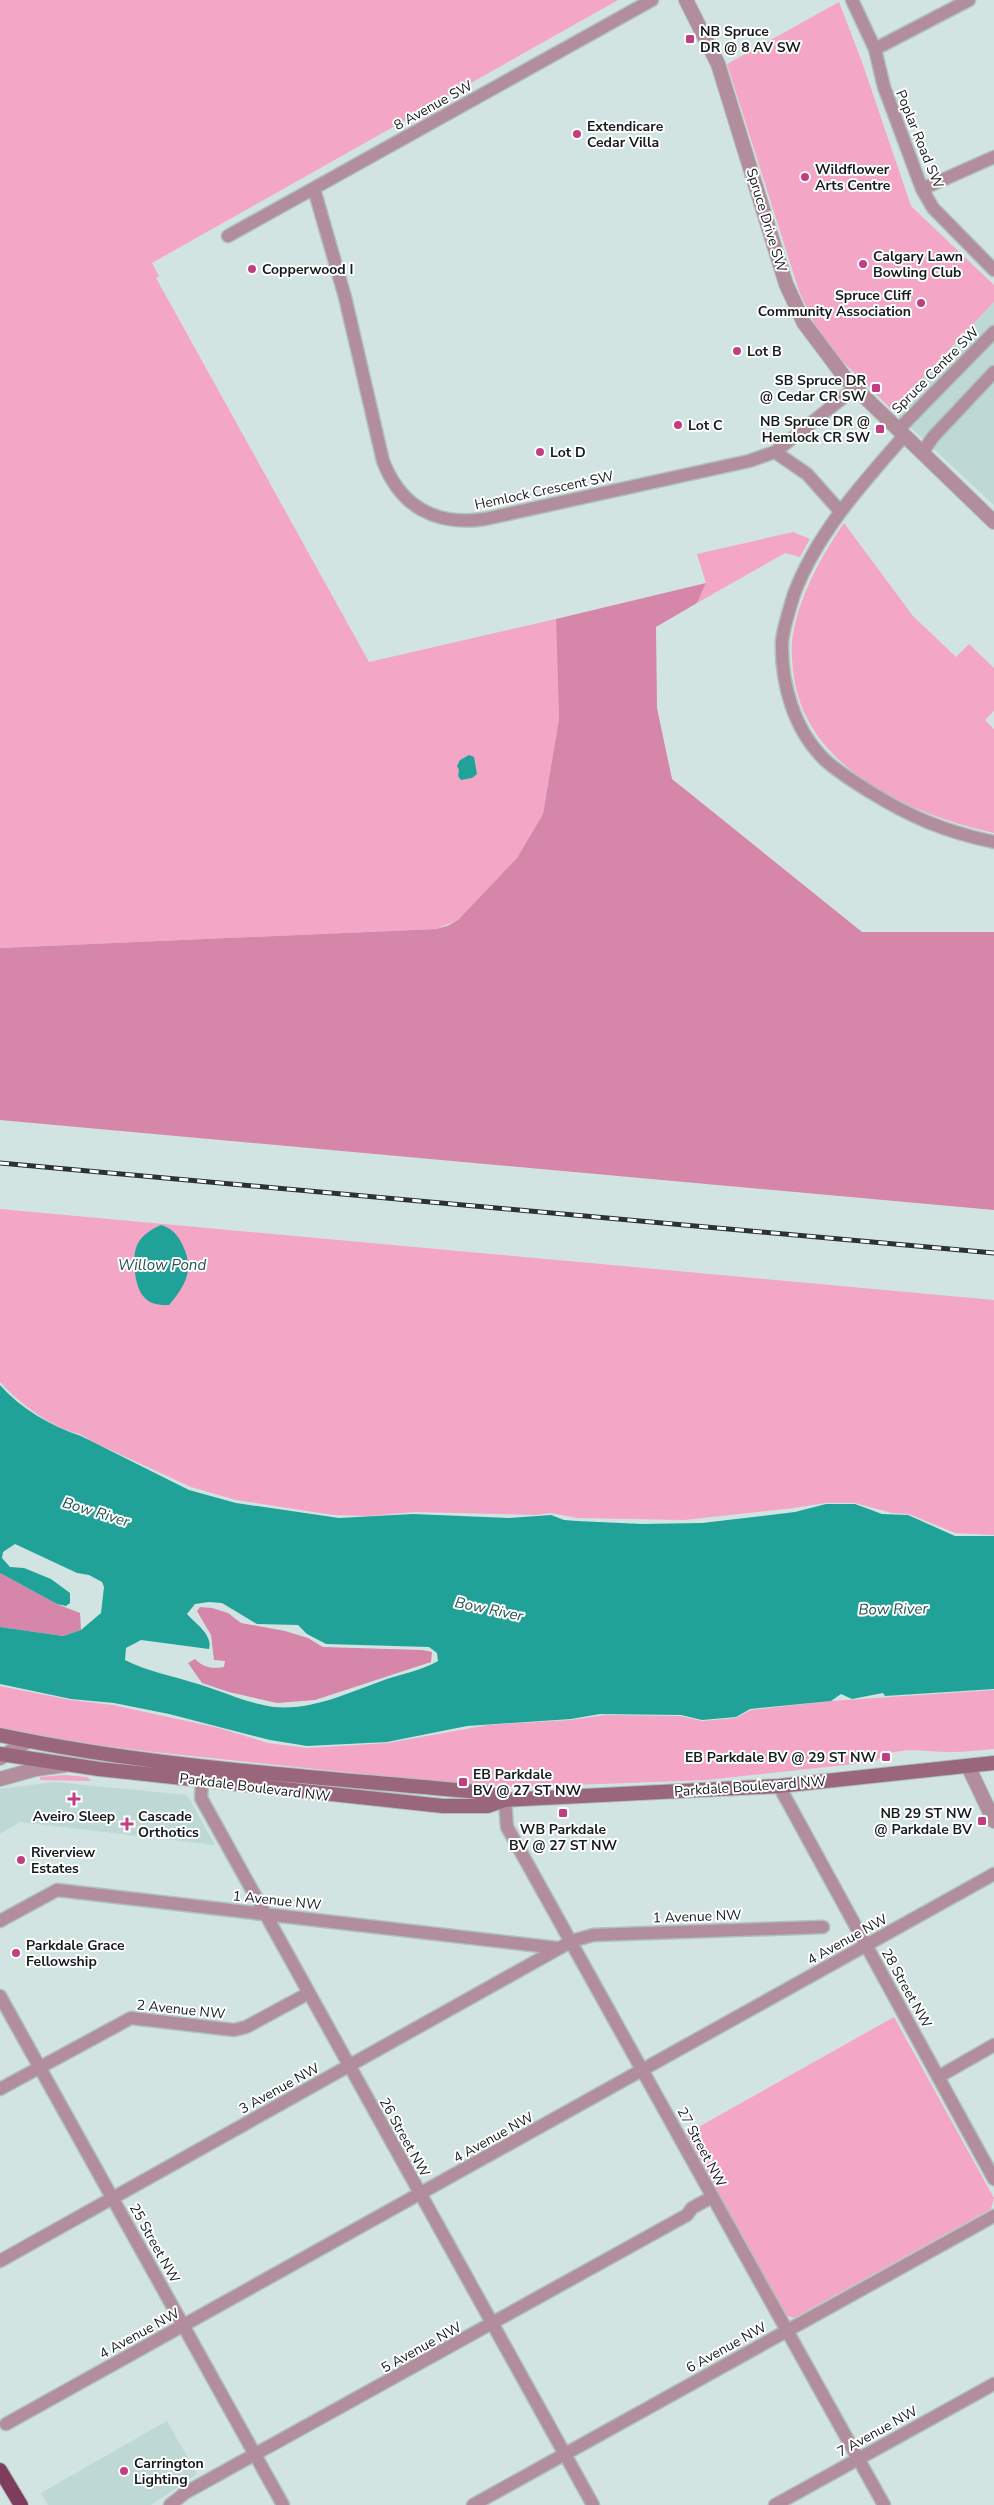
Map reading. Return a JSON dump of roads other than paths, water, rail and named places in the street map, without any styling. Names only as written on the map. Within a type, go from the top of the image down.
[{"type":"highway","points":[[0,2470],[21,2505]]},
{"type":"main road","name":"Parkdale Boulevard NW","points":[[0,1735],[28,1741],[182,1764],[488,1793],[505,1800]]},
{"type":"main road","name":"Parkdale Boulevard NW","points":[[2,1755],[66,1765],[443,1806],[488,1806],[505,1800],[779,1786],[994,1763]]},
{"type":"street","name":"8 Avenue SW","points":[[228,236],[652,0]]},
{"type":"street","name":"Spruce Drive SW","points":[[686,0],[709,44],[724,81],[775,250],[796,309],[814,339],[855,388],[994,522]]},
{"type":"street","name":"Poplar Road SW","points":[[852,0],[875,49],[884,87],[922,189],[933,208],[994,270]]},
{"type":"street","points":[[875,49],[969,0]]},
{"type":"street","points":[[922,189],[994,157]]},
{"type":"street","name":"Hemlock Crescent SW","points":[[314,189],[345,297],[383,462],[394,485],[404,496],[428,514],[454,521],[485,520],[749,460],[776,452],[855,388]]},
{"type":"street","name":"Spruce Centre SW","points":[[994,332],[901,433],[840,511],[816,548],[794,594],[782,640],[785,684],[796,717],[812,745],[825,760],[846,777],[903,812],[960,834],[994,842]]},
{"type":"street","points":[[922,453],[933,437],[994,372]]},
{"type":"street","points":[[776,452],[807,474],[840,511]]},
{"type":"street","points":[[2,1755],[28,1741]]},
{"type":"street","points":[[0,1779],[36,1769],[66,1765]]},
{"type":"street","points":[[968,1766],[994,1821]]},
{"type":"street","name":"26 Street NW","points":[[202,1780],[201,1798],[593,2505]]},
{"type":"street","name":"28 Street NW","points":[[779,1786],[994,2179]]},
{"type":"street","name":"27 Street NW","points":[[505,1800],[508,1827],[884,2505]]},
{"type":"street","name":"4 Avenue NW","points":[[6,2424],[994,1874]]},
{"type":"street","name":"1 Avenue NW","points":[[0,1920],[57,1890],[558,1948]]},
{"type":"street","name":"1 Avenue NW","points":[[572,1941],[593,1935],[823,1927]]},
{"type":"street","name":"3 Avenue NW","points":[[0,2261],[572,1941]]},
{"type":"street","name":"2 Avenue NW","points":[[0,2089],[131,2018],[234,2030],[246,2027],[309,1993]]},
{"type":"street","name":"25 Street NW","points":[[0,1996],[283,2505]]},
{"type":"street","points":[[938,2077],[994,2045]]},
{"type":"street","name":"5 Avenue NW","points":[[170,2505],[185,2493],[687,2215],[692,2208],[714,2201]]},
{"type":"street","name":"6 Avenue NW","points":[[473,2505],[994,2216]]},
{"type":"street","name":"7 Avenue NW","points":[[775,2505],[994,2384]]},
{"type":"water","points":[[469,755],[474,757],[477,774],[472,778],[461,780],[458,776],[459,770],[457,766],[460,760]]},
{"type":"water","name":"Willow Pond","points":[[161,1225],[170,1229],[177,1236],[188,1260],[187,1275],[184,1283],[169,1305],[159,1305],[144,1297],[136,1281],[134,1266],[135,1253],[140,1240],[149,1231]]},
{"type":"water","name":"Bow River","points":[[0,1385],[17,1402],[48,1422],[81,1436],[189,1490],[236,1503],[339,1518],[413,1514],[509,1518],[551,1515],[564,1520],[642,1524],[702,1523],[795,1512],[826,1504],[855,1504],[882,1514],[908,1515],[955,1536],[994,1536],[994,1689],[885,1696],[883,1693],[852,1699],[841,1694],[831,1701],[750,1709],[736,1717],[702,1720],[681,1715],[600,1714],[571,1719],[467,1726],[387,1742],[307,1746],[270,1740],[169,1714],[114,1703],[71,1699],[0,1684],[0,1627],[63,1636],[81,1630],[101,1613],[104,1587],[102,1582],[89,1575],[77,1573],[15,1544],[3,1552],[2,1558],[10,1567],[24,1568],[51,1579],[70,1593],[70,1603],[66,1606],[57,1604],[0,1573]],"holes":[[[222,1603],[257,1624],[298,1625],[307,1634],[326,1644],[429,1647],[437,1653],[438,1661],[323,1702],[291,1707],[275,1707],[251,1702],[152,1671],[125,1660],[126,1648],[141,1640],[209,1649],[210,1644],[206,1634],[187,1614],[195,1604]]]},
{"type":"railway","points":[[0,1163],[994,1253]]},
{"type":"place","name":"NB Spruce DR @ 8 AV SW","points":[[690,39]]},
{"type":"place","name":"Extendicare Cedar Villa","points":[[577,134]]},
{"type":"place","name":"Wildflower Arts Centre","points":[[805,177]]},
{"type":"place","name":"Calgary Lawn Bowling Club","points":[[863,264]]},
{"type":"place","name":"Copperwood I","points":[[252,269]]},
{"type":"place","name":"Spruce Cliff Community Association","points":[[921,303]]},
{"type":"place","name":"Lot B","points":[[737,351]]},
{"type":"place","name":"SB Spruce DR @ Cedar CR SW","points":[[876,388]]},
{"type":"place","name":"Lot C","points":[[678,425]]},
{"type":"place","name":"NB Spruce DR @ Hemlock CR SW","points":[[880,429]]},
{"type":"place","name":"Lot D","points":[[540,452]]},
{"type":"place","name":"EB Parkdale BV @ 29 ST NW","points":[[886,1757]]},
{"type":"place","name":"EB Parkdale BV @ 27 ST NW","points":[[463,1782]]},
{"type":"place","name":"Aveiro Sleep","points":[[74,1799]]},
{"type":"place","name":"WB Parkdale BV @ 27 ST NW","points":[[563,1813]]},
{"type":"place","name":"NB 29 ST NW @ Parkdale BV","points":[[982,1821]]},
{"type":"place","name":"Cascade Orthotics","points":[[127,1824]]},
{"type":"place","name":"Riverview Estates","points":[[21,1860]]},
{"type":"place","name":"Parkdale Grace Fellowship","points":[[16,1953]]},
{"type":"place","name":"Carrington Lighting","points":[[124,2471]]}]
